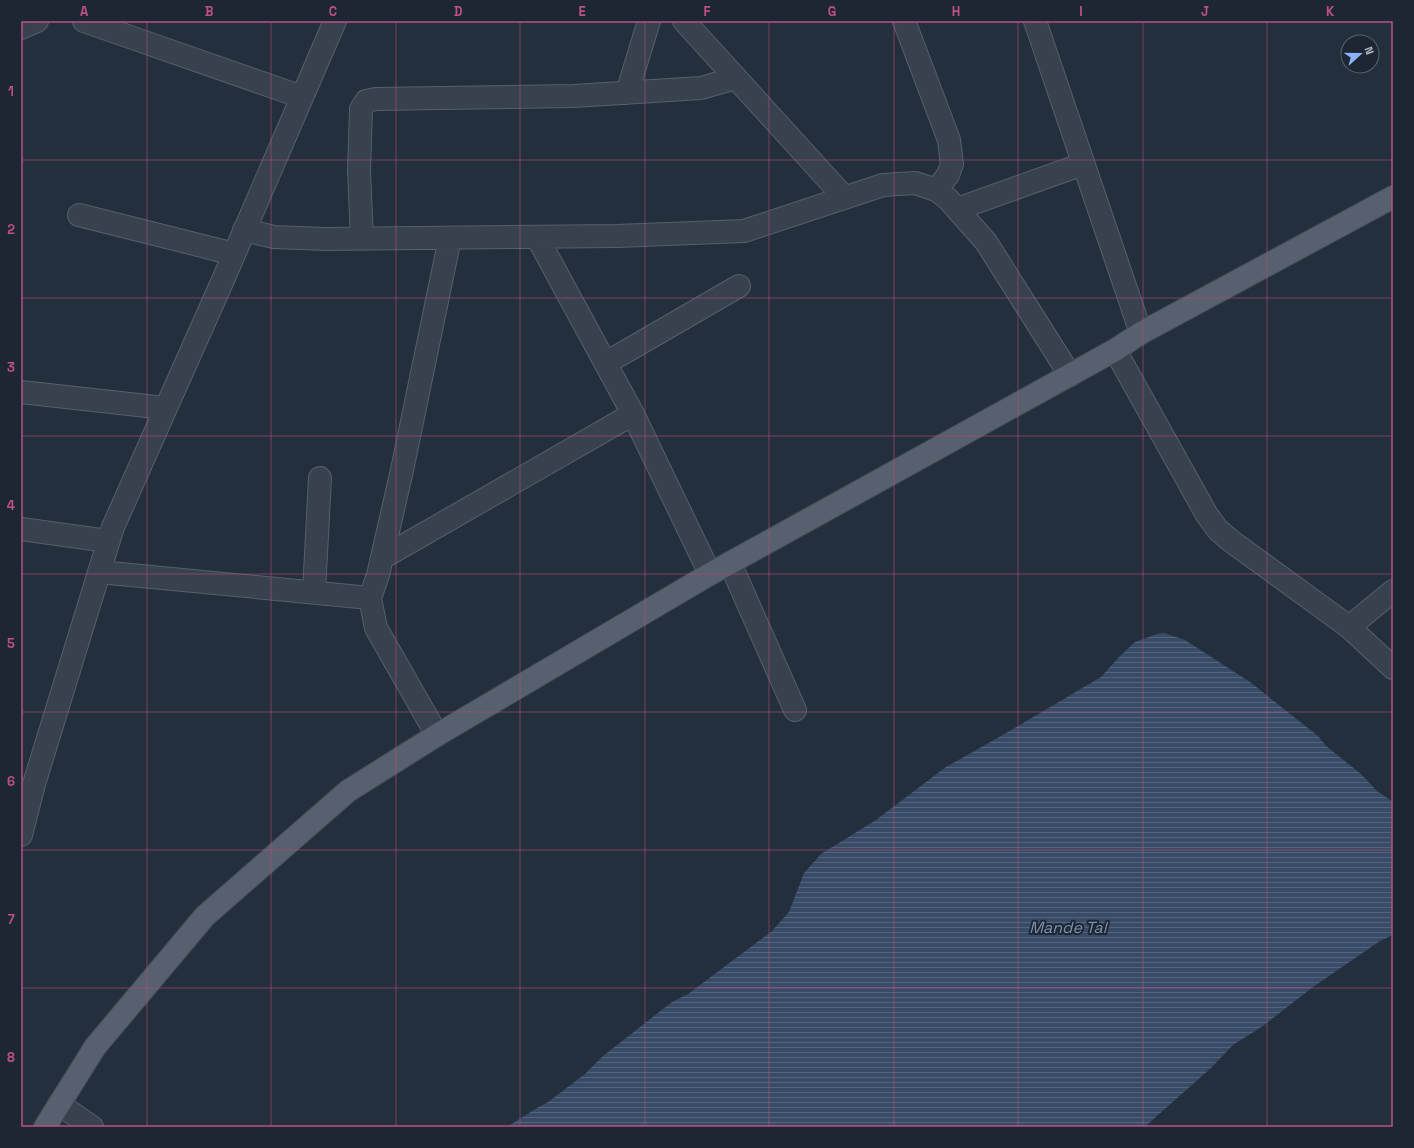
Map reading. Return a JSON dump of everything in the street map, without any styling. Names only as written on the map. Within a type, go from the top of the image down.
[{"type":"main road","points":[[45,1127],[95,1047],[205,916],[348,791],[437,736],[710,574],[1115,350],[1141,333],[1393,197]]},
{"type":"street","points":[[21,28],[37,21]]},
{"type":"street","points":[[84,21],[302,97]]},
{"type":"street","points":[[21,835],[34,784],[113,527],[335,21]]},
{"type":"street","points":[[627,93],[649,21]]},
{"type":"street","points":[[684,21],[845,198]]},
{"type":"street","points":[[904,21],[949,140],[952,164],[948,176],[936,190]]},
{"type":"street","points":[[1034,21],[1141,333]]},
{"type":"street","points":[[362,239],[359,171],[361,109],[366,101],[376,99],[574,96],[627,93],[701,88],[736,78]]},
{"type":"street","points":[[957,209],[1084,164]]},
{"type":"street","points":[[244,230],[274,237],[325,239],[617,236],[744,231],[883,185],[915,183],[936,190],[948,199],[986,242],[1070,375]]},
{"type":"street","points":[[79,215],[234,254]]},
{"type":"street","points":[[537,237],[633,414],[710,574]]},
{"type":"street","points":[[437,736],[376,628],[370,598],[382,558],[450,238]]},
{"type":"street","points":[[606,363],[739,286]]},
{"type":"street","points":[[1115,350],[1207,515],[1218,530],[1349,627],[1393,668]]},
{"type":"street","points":[[21,392],[166,408]]},
{"type":"street","points":[[382,558],[633,414]]},
{"type":"street","points":[[314,592],[320,478]]},
{"type":"street","points":[[21,529],[108,541]]},
{"type":"street","points":[[730,563],[795,710]]},
{"type":"street","points":[[99,572],[370,598]]},
{"type":"street","points":[[1349,627],[1393,591]]},
{"type":"street","points":[[59,1104],[92,1127]]},
{"type":"water","name":"Mande Tal","points":[[1164,633],[1185,640],[1250,682],[1318,736],[1326,746],[1361,774],[1377,791],[1393,802],[1393,935],[1380,941],[1313,987],[1263,1026],[1233,1045],[1211,1068],[1145,1127],[507,1127],[548,1102],[585,1074],[603,1056],[672,1002],[688,994],[772,931],[789,912],[804,873],[821,854],[876,820],[946,767],[1101,677],[1135,642]]}]
